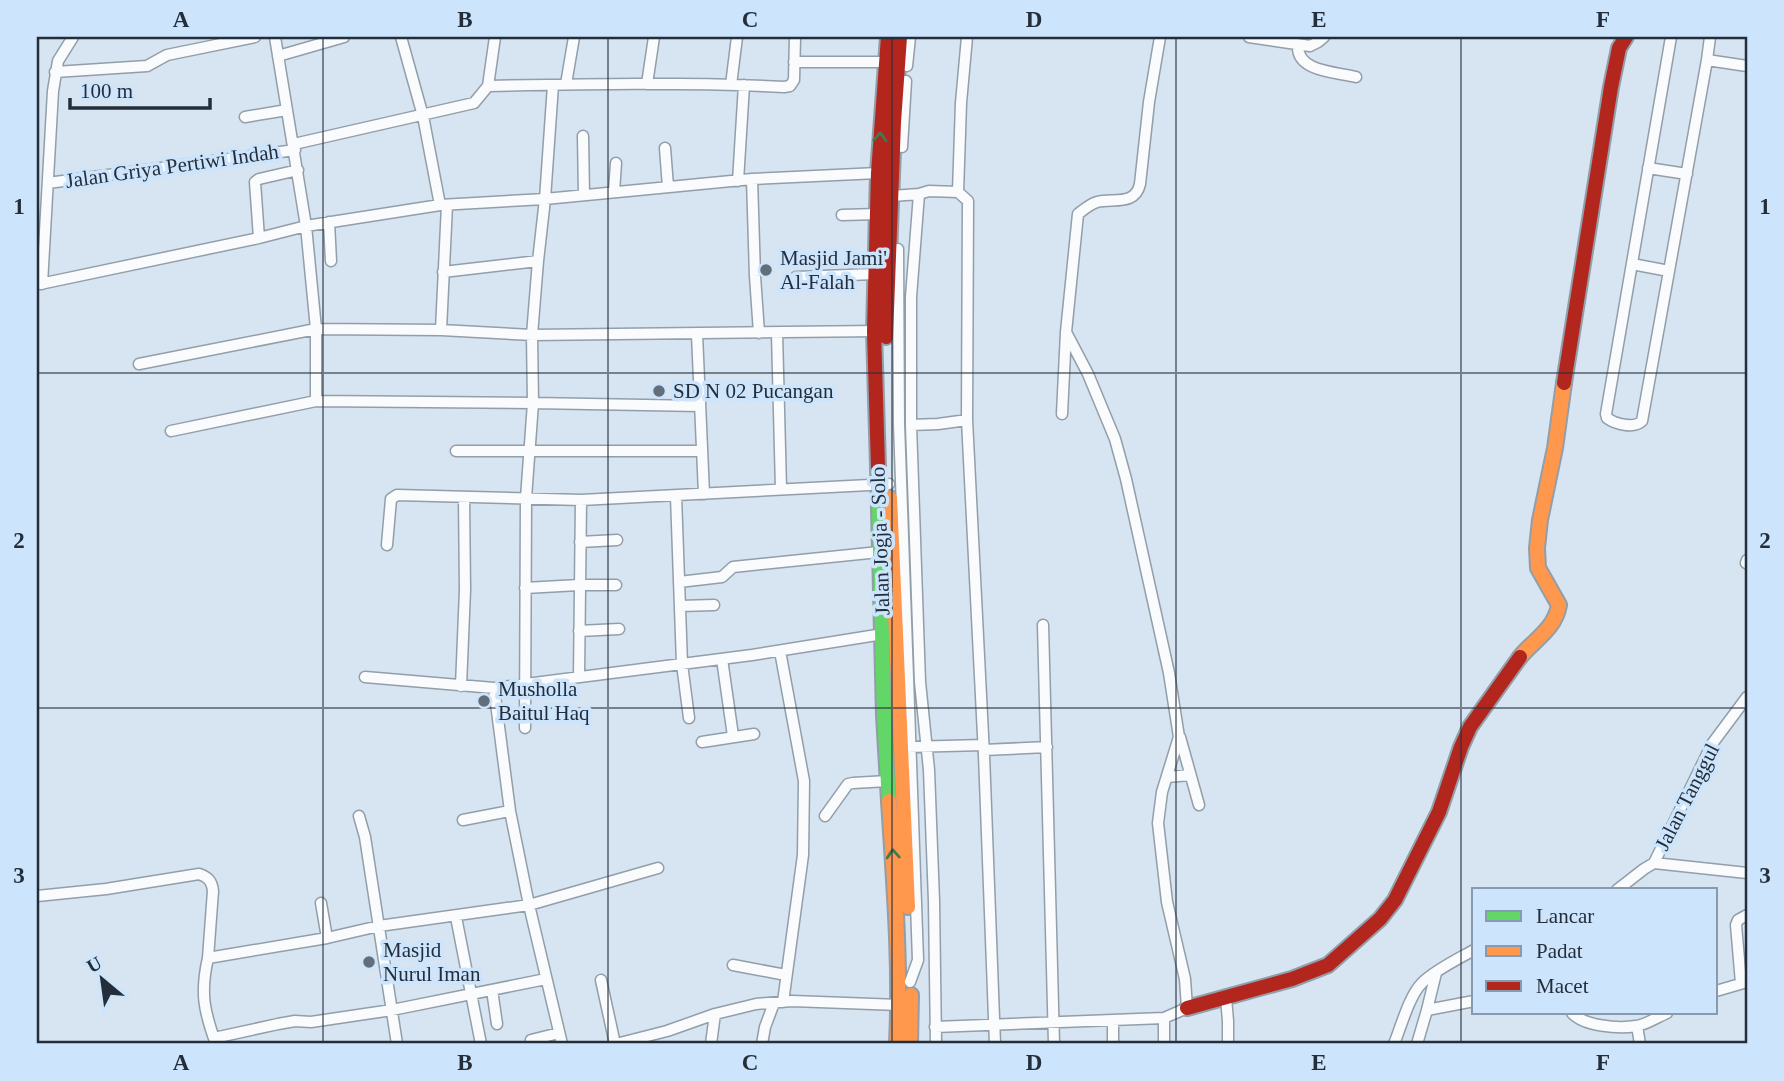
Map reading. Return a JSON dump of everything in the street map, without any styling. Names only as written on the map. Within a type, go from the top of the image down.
[{"type":"main road","name":"Jalan Jogja - Solo","points":[[888,37],[878,173],[875,274],[909,928],[909,1044]]},
{"type":"main road","name":"Jalan Jogja - Solo","points":[[880,331],[895,196],[894,122],[900,37]]},
{"type":"main road","points":[[1187,1008],[1292,979],[1328,965],[1380,919],[1395,901],[1439,812],[1470,727],[1522,654],[1548,630],[1558,611],[1556,598],[1537,566],[1537,533],[1554,456],[1568,351],[1611,87],[1619,48],[1626,37]]},
{"type":"main road","name":"Jalan Jogja - Solo","points":[[884,485],[879,552],[883,634],[899,748],[888,781],[897,929],[897,1044]]},
{"type":"street","points":[[73,37],[60,56],[52,90],[41,284],[306,226],[443,205],[545,199],[752,179],[878,173]]},
{"type":"street","points":[[55,72],[147,66],[167,55],[256,37]]},
{"type":"street","points":[[275,37],[306,226],[316,329],[316,401]]},
{"type":"street","points":[[278,55],[344,37]]},
{"type":"street","points":[[401,37],[423,116],[443,205],[441,330]]},
{"type":"street","points":[[495,37],[488,86],[566,83],[785,87],[790,86],[794,80],[795,37]]},
{"type":"street","points":[[566,83],[574,37]]},
{"type":"street","points":[[647,84],[654,37]]},
{"type":"street","points":[[731,85],[737,37]]},
{"type":"street","points":[[910,37],[895,196],[899,424],[899,748],[1047,747]]},
{"type":"street","points":[[958,192],[961,103],[967,37]]},
{"type":"street","points":[[1062,414],[1066,332],[1077,214],[1097,202],[1129,199],[1139,189],[1160,37]]},
{"type":"street","points":[[1250,37],[1310,46],[1324,37]]},
{"type":"street","points":[[1671,37],[1606,414],[1609,420],[1623,424],[1637,425],[1642,421],[1710,37]]},
{"type":"street","points":[[1298,45],[1301,59],[1311,66],[1356,77]]},
{"type":"street","points":[[1707,60],[1747,66]]},
{"type":"street","points":[[794,62],[885,62]]},
{"type":"street","points":[[525,728],[526,498],[533,403],[533,335],[553,85]]},
{"type":"street","points":[[738,181],[744,85]]},
{"type":"street","name":"Jalan Griya Pertiwi Indah","points":[[48,183],[294,147],[471,104],[488,86]]},
{"type":"street","points":[[245,117],[287,110]]},
{"type":"street","points":[[583,136],[583,195]]},
{"type":"street","points":[[665,148],[668,187]]},
{"type":"street","points":[[614,192],[616,163]]},
{"type":"street","points":[[1648,168],[1687,174]]},
{"type":"street","points":[[259,238],[255,182],[298,170]]},
{"type":"street","points":[[752,179],[759,333]]},
{"type":"street","points":[[895,196],[929,191],[958,192],[968,201],[967,420],[995,1044]]},
{"type":"street","points":[[919,194],[911,297],[911,425],[920,668],[927,746],[934,901],[936,1044]]},
{"type":"street","points":[[842,215],[878,214]]},
{"type":"street","points":[[329,222],[331,261]]},
{"type":"street","points":[[443,272],[538,261]]},
{"type":"street","points":[[1632,264],[1669,271]]},
{"type":"street","points":[[796,277],[875,274]]},
{"type":"street","points":[[139,364],[316,329],[441,330],[533,335],[880,331]]},
{"type":"street","points":[[1066,332],[1088,374],[1115,439],[1169,673],[1180,737],[1199,805]]},
{"type":"street","points":[[777,333],[781,489]]},
{"type":"street","points":[[697,334],[704,494]]},
{"type":"street","points":[[170,430],[316,401],[700,406]]},
{"type":"street","points":[[911,425],[967,420]]},
{"type":"street","points":[[456,450],[702,451]]},
{"type":"street","points":[[387,545],[391,499],[397,495],[581,500],[884,485]]},
{"type":"street","points":[[676,496],[682,664],[690,718]]},
{"type":"street","points":[[461,686],[465,590],[464,497]]},
{"type":"street","points":[[579,677],[581,500]]},
{"type":"street","points":[[580,542],[617,540]]},
{"type":"street","points":[[679,582],[722,577],[733,567],[879,552]]},
{"type":"street","points":[[526,588],[616,585]]},
{"type":"street","points":[[680,606],[714,605]]},
{"type":"street","points":[[1043,625],[1054,1044]]},
{"type":"street","points":[[579,631],[619,629]]},
{"type":"street","points":[[365,677],[494,688],[722,659],[883,634]]},
{"type":"street","points":[[761,1044],[786,975],[803,855],[804,781],[779,651]]},
{"type":"street","points":[[722,659],[733,736]]},
{"type":"street","points":[[494,688],[510,811],[562,1044]]},
{"type":"street","name":"Jalan Tanggul","points":[[1654,863],[1713,744],[1747,697]]},
{"type":"street","points":[[702,741],[754,734]]},
{"type":"street","points":[[935,1027],[1164,1018],[1187,1008],[1185,979],[1167,902],[1158,823],[1167,777],[1180,737]]},
{"type":"street","points":[[1167,777],[1190,775]]},
{"type":"street","points":[[825,816],[848,784],[888,781]]},
{"type":"street","points":[[463,820],[510,811]]},
{"type":"street","points":[[359,816],[365,837],[397,1044]]},
{"type":"street","points":[[1620,888],[1654,863],[1747,873]]},
{"type":"street","points":[[208,958],[327,938],[379,926],[529,905],[658,868]]},
{"type":"street","points":[[37,897],[200,874],[209,879],[213,891],[203,997],[215,1041],[287,1022],[311,1022],[392,1010],[546,979]]},
{"type":"street","points":[[321,903],[327,938]]},
{"type":"street","points":[[1718,990],[1744,982],[1736,925],[1738,920],[1747,915]]},
{"type":"street","points":[[456,917],[481,1044]]},
{"type":"street","points":[[1394,1044],[1412,998],[1430,977],[1472,951]]},
{"type":"street","points":[[733,965],[786,975]]},
{"type":"street","points":[[1417,1044],[1427,1010],[1430,977]]},
{"type":"street","points":[[601,980],[616,1044],[756,1004],[792,1001],[899,1005]]},
{"type":"street","points":[[492,990],[497,1024]]},
{"type":"street","points":[[1226,998],[1228,1044]]},
{"type":"street","points":[[1427,1010],[1472,1001]]},
{"type":"street","points":[[711,1044],[715,1014]]},
{"type":"street","points":[[1573,1014],[1584,1022],[1593,1024],[1637,1026],[1665,1014]]},
{"type":"street","points":[[1164,1018],[1164,1044]]},
{"type":"street","points":[[1112,1021],[1113,1044]]},
{"type":"street","points":[[1637,1026],[1640,1044]]},
{"type":"street","points":[[667,1031],[669,1044]]},
{"type":"street","points":[[531,1040],[559,1033]]},
{"type":"traffic: fast","points":[[878,467],[884,715],[889,801]]},
{"type":"traffic: slow","points":[[1520,657],[1549,628],[1559,605],[1538,568],[1537,548],[1564,383]]},
{"type":"traffic: slow","points":[[890,498],[908,907]]},
{"type":"traffic: slow","points":[[889,801],[898,953],[897,1044]]},
{"type":"traffic: slow","points":[[910,1044],[911,995]]},
{"type":"traffic: jam","points":[[878,467],[874,331],[878,173],[888,37]]},
{"type":"traffic: jam","points":[[886,337],[900,37]]},
{"type":"traffic: jam","points":[[1564,383],[1611,87],[1619,48],[1626,37]]},
{"type":"traffic: jam","points":[[1187,1008],[1292,979],[1328,965],[1380,919],[1395,900],[1439,812],[1470,727],[1520,657]]},
{"type":"place","name":"Masjid Jami' Al-Falah","points":[[766,270]]},
{"type":"place","name":"SD N 02 Pucangan","points":[[659,391]]},
{"type":"place","name":"Musholla Baitul Haq","points":[[484,701]]},
{"type":"place","name":"Masjid Nurul Iman","points":[[369,962]]}]
